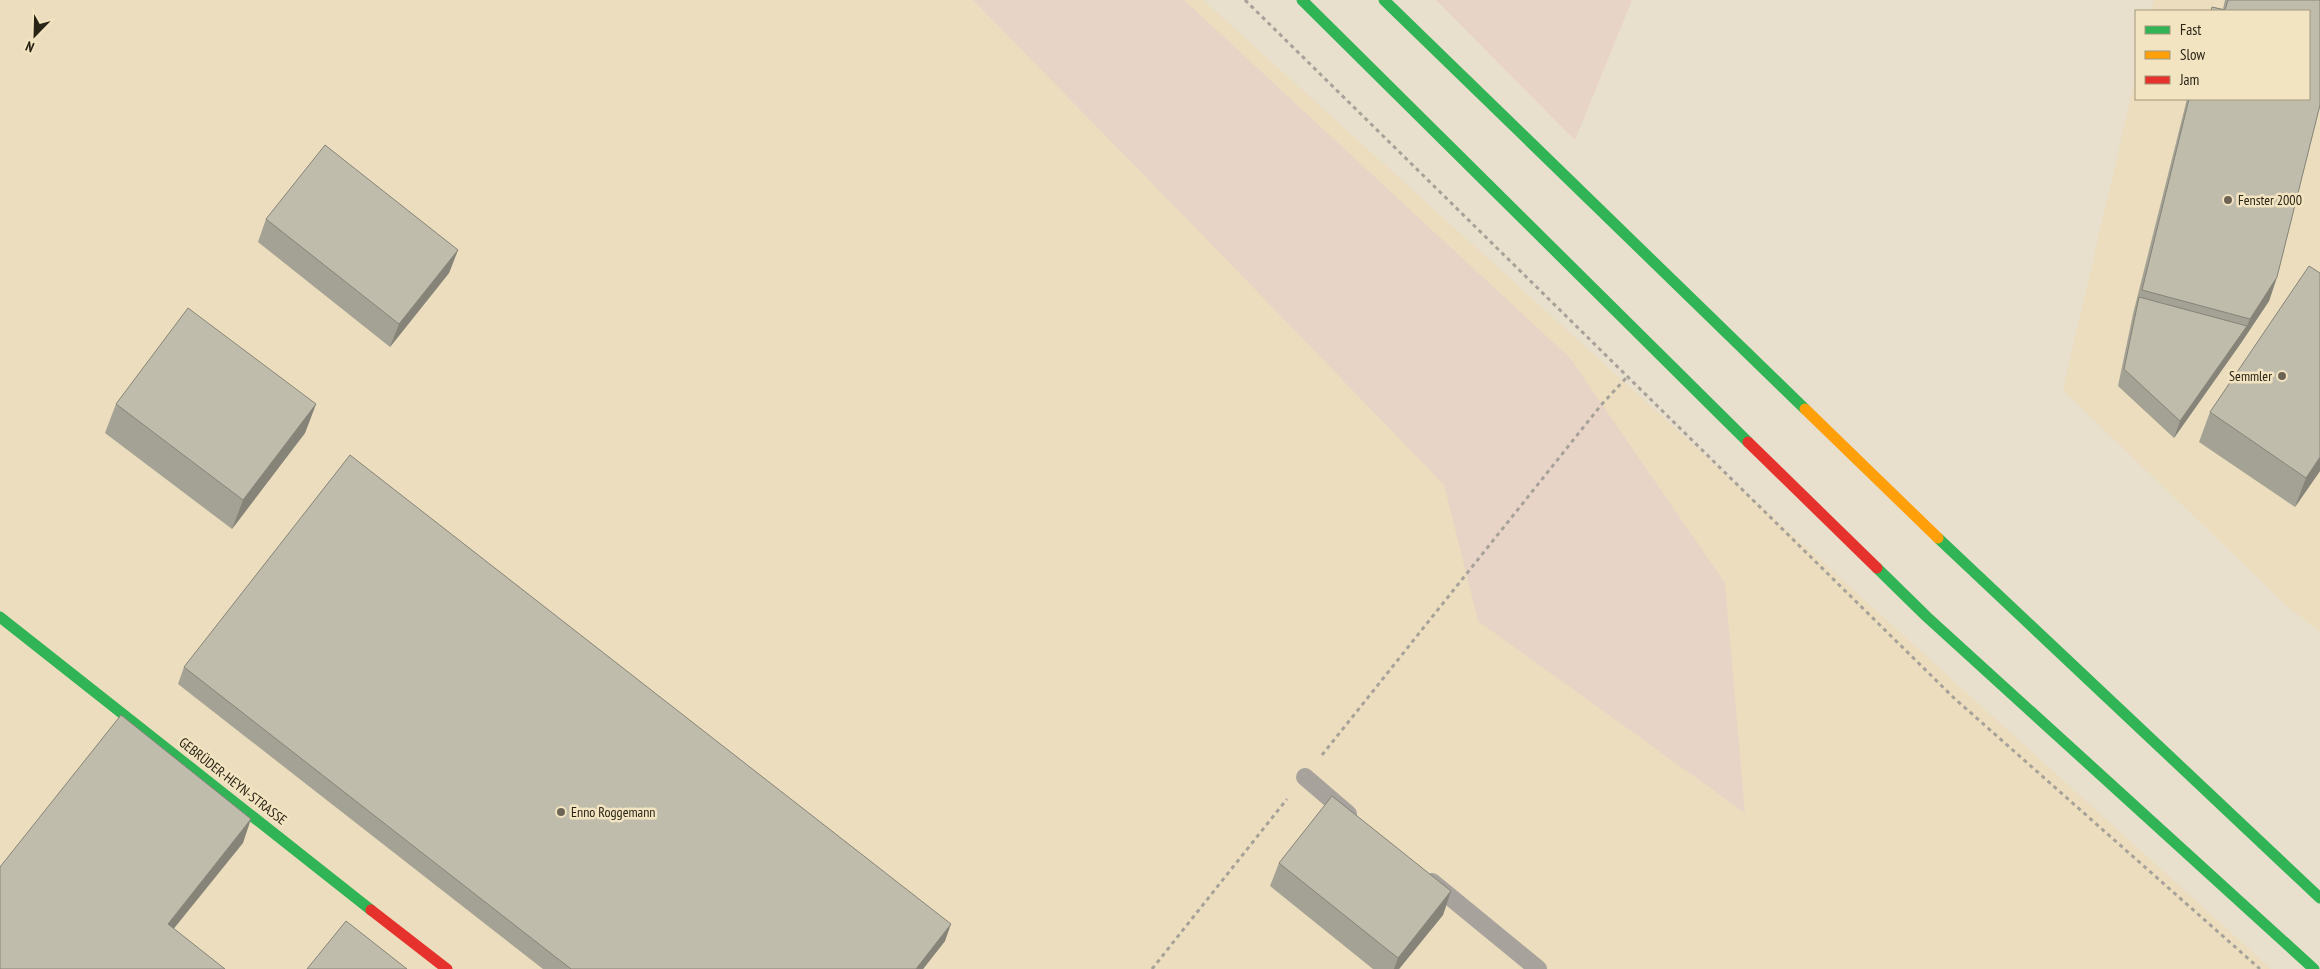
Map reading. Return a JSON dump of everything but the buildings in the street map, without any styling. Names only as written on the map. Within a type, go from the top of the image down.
[{"type":"main road","points":[[1302,0],[1584,281],[1927,618],[2314,969]]},
{"type":"main road","points":[[1384,0],[1968,567],[2320,898]]},
{"type":"main road","name":"GEBRÜDER-HEYN-STRASSE","points":[[0,617],[447,969]]},
{"type":"lane","points":[[1305,777],[1364,827]]},
{"type":"lane","points":[[1417,870],[1538,969]]},
{"type":"path","points":[[1152,969],[1602,404],[1628,376]]},
{"type":"shaded area","points":[[0,0],[1203,0],[2271,969],[0,969]]},
{"type":"shaded area","points":[[973,0],[1184,0],[1570,358],[1725,583],[1745,813],[1478,621],[1444,485]]},
{"type":"shaded area","points":[[1436,0],[1632,0],[1575,140]]},
{"type":"shaded area","points":[[2154,0],[2320,0],[2320,632],[2286,605],[2063,390],[2135,80],[2135,100],[2310,100],[2310,10],[2151,10]]},
{"type":"traffic: fast","points":[[1302,0],[1748,442]]},
{"type":"traffic: fast","points":[[1384,0],[1805,409]]},
{"type":"traffic: fast","points":[[1938,538],[2320,898]]},
{"type":"traffic: fast","points":[[1877,568],[1927,617],[2314,969]]},
{"type":"traffic: fast","points":[[0,617],[371,910]]},
{"type":"traffic: slow","points":[[1805,409],[1938,538]]},
{"type":"traffic: jam","points":[[1748,442],[1877,568]]},
{"type":"traffic: jam","points":[[371,910],[447,969]]},
{"type":"place","name":"Fenster 2000","points":[[2228,200]]},
{"type":"place","name":"Semmler","points":[[2282,376]]},
{"type":"place","name":"Enno Roggemann","points":[[561,812]]}]
